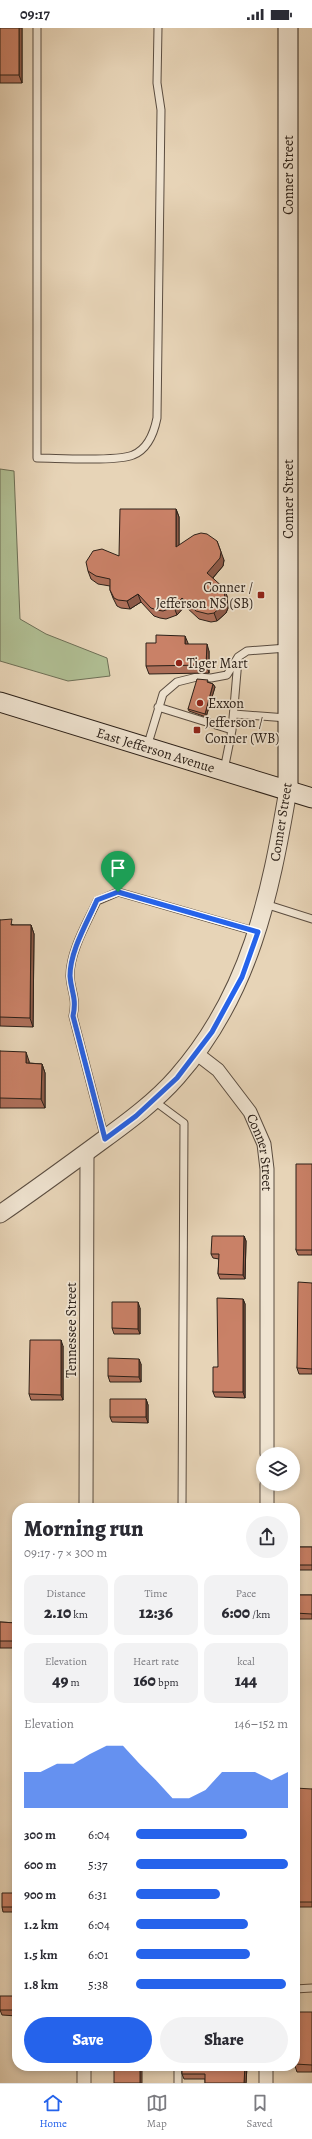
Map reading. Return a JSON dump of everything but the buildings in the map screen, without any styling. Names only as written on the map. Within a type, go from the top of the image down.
[{"type":"main road","name":"Conner Street","points":[[288,28],[288,790]]},
{"type":"main road","name":"East Jefferson Avenue","points":[[0,702],[312,798]]},
{"type":"street","name":"Conner Street","points":[[267,1447],[267,1169],[264,1144],[250,1112],[234,1090],[218,1070],[196,1053],[212,1032],[242,977],[258,932],[288,790]]},
{"type":"street","points":[[0,1214],[136,1116],[177,1078],[196,1053]]},
{"type":"street","name":"Tennessee Street","points":[[86,1503],[87,1152]]},
{"type":"street","points":[[267,1491],[267,1503]]},
{"type":"street","points":[[84,2071],[84,2083]]},
{"type":"street","points":[[266,2071],[266,2083]]},
{"type":"lane","points":[[37,28],[37,458],[117,458],[133,455],[145,446],[154,434],[157,418],[161,133],[161,110],[157,83],[158,28]]},
{"type":"lane","points":[[147,747],[163,694],[177,682],[197,676],[211,678],[227,675],[238,657],[246,651],[288,648]]},
{"type":"lane","points":[[224,771],[234,714],[238,657]]},
{"type":"lane","points":[[158,707],[232,730]]},
{"type":"lane","points":[[234,714],[288,718]]},
{"type":"lane","points":[[105,1139],[73,1016],[76,1003],[70,976],[75,952],[97,900],[118,892],[258,932]]},
{"type":"lane","points":[[265,904],[312,919]]},
{"type":"lane","points":[[153,1100],[184,1123],[182,1503]]},
{"type":"lane","points":[[300,1989],[312,1988]]},
{"type":"lane","points":[[178,2071],[178,2083]]},
{"type":"green space","points":[[0,469],[14,471],[20,619],[46,634],[107,658],[110,676],[68,681],[0,661]]},
{"type":"place","name":"Conner / Jefferson NS (SB)","points":[[261,595]]},
{"type":"place","name":"Tiger Mart","points":[[179,663]]},
{"type":"place","name":"Exxon","points":[[200,703]]},
{"type":"place","name":"Jefferson / Conner (WB)","points":[[197,730]]},
{"type":"route","points":[[118,892],[258,932],[242,977],[212,1032],[177,1078],[136,1116],[105,1139],[73,1016],[76,1003],[70,976],[75,952],[97,900],[118,892]]}]
